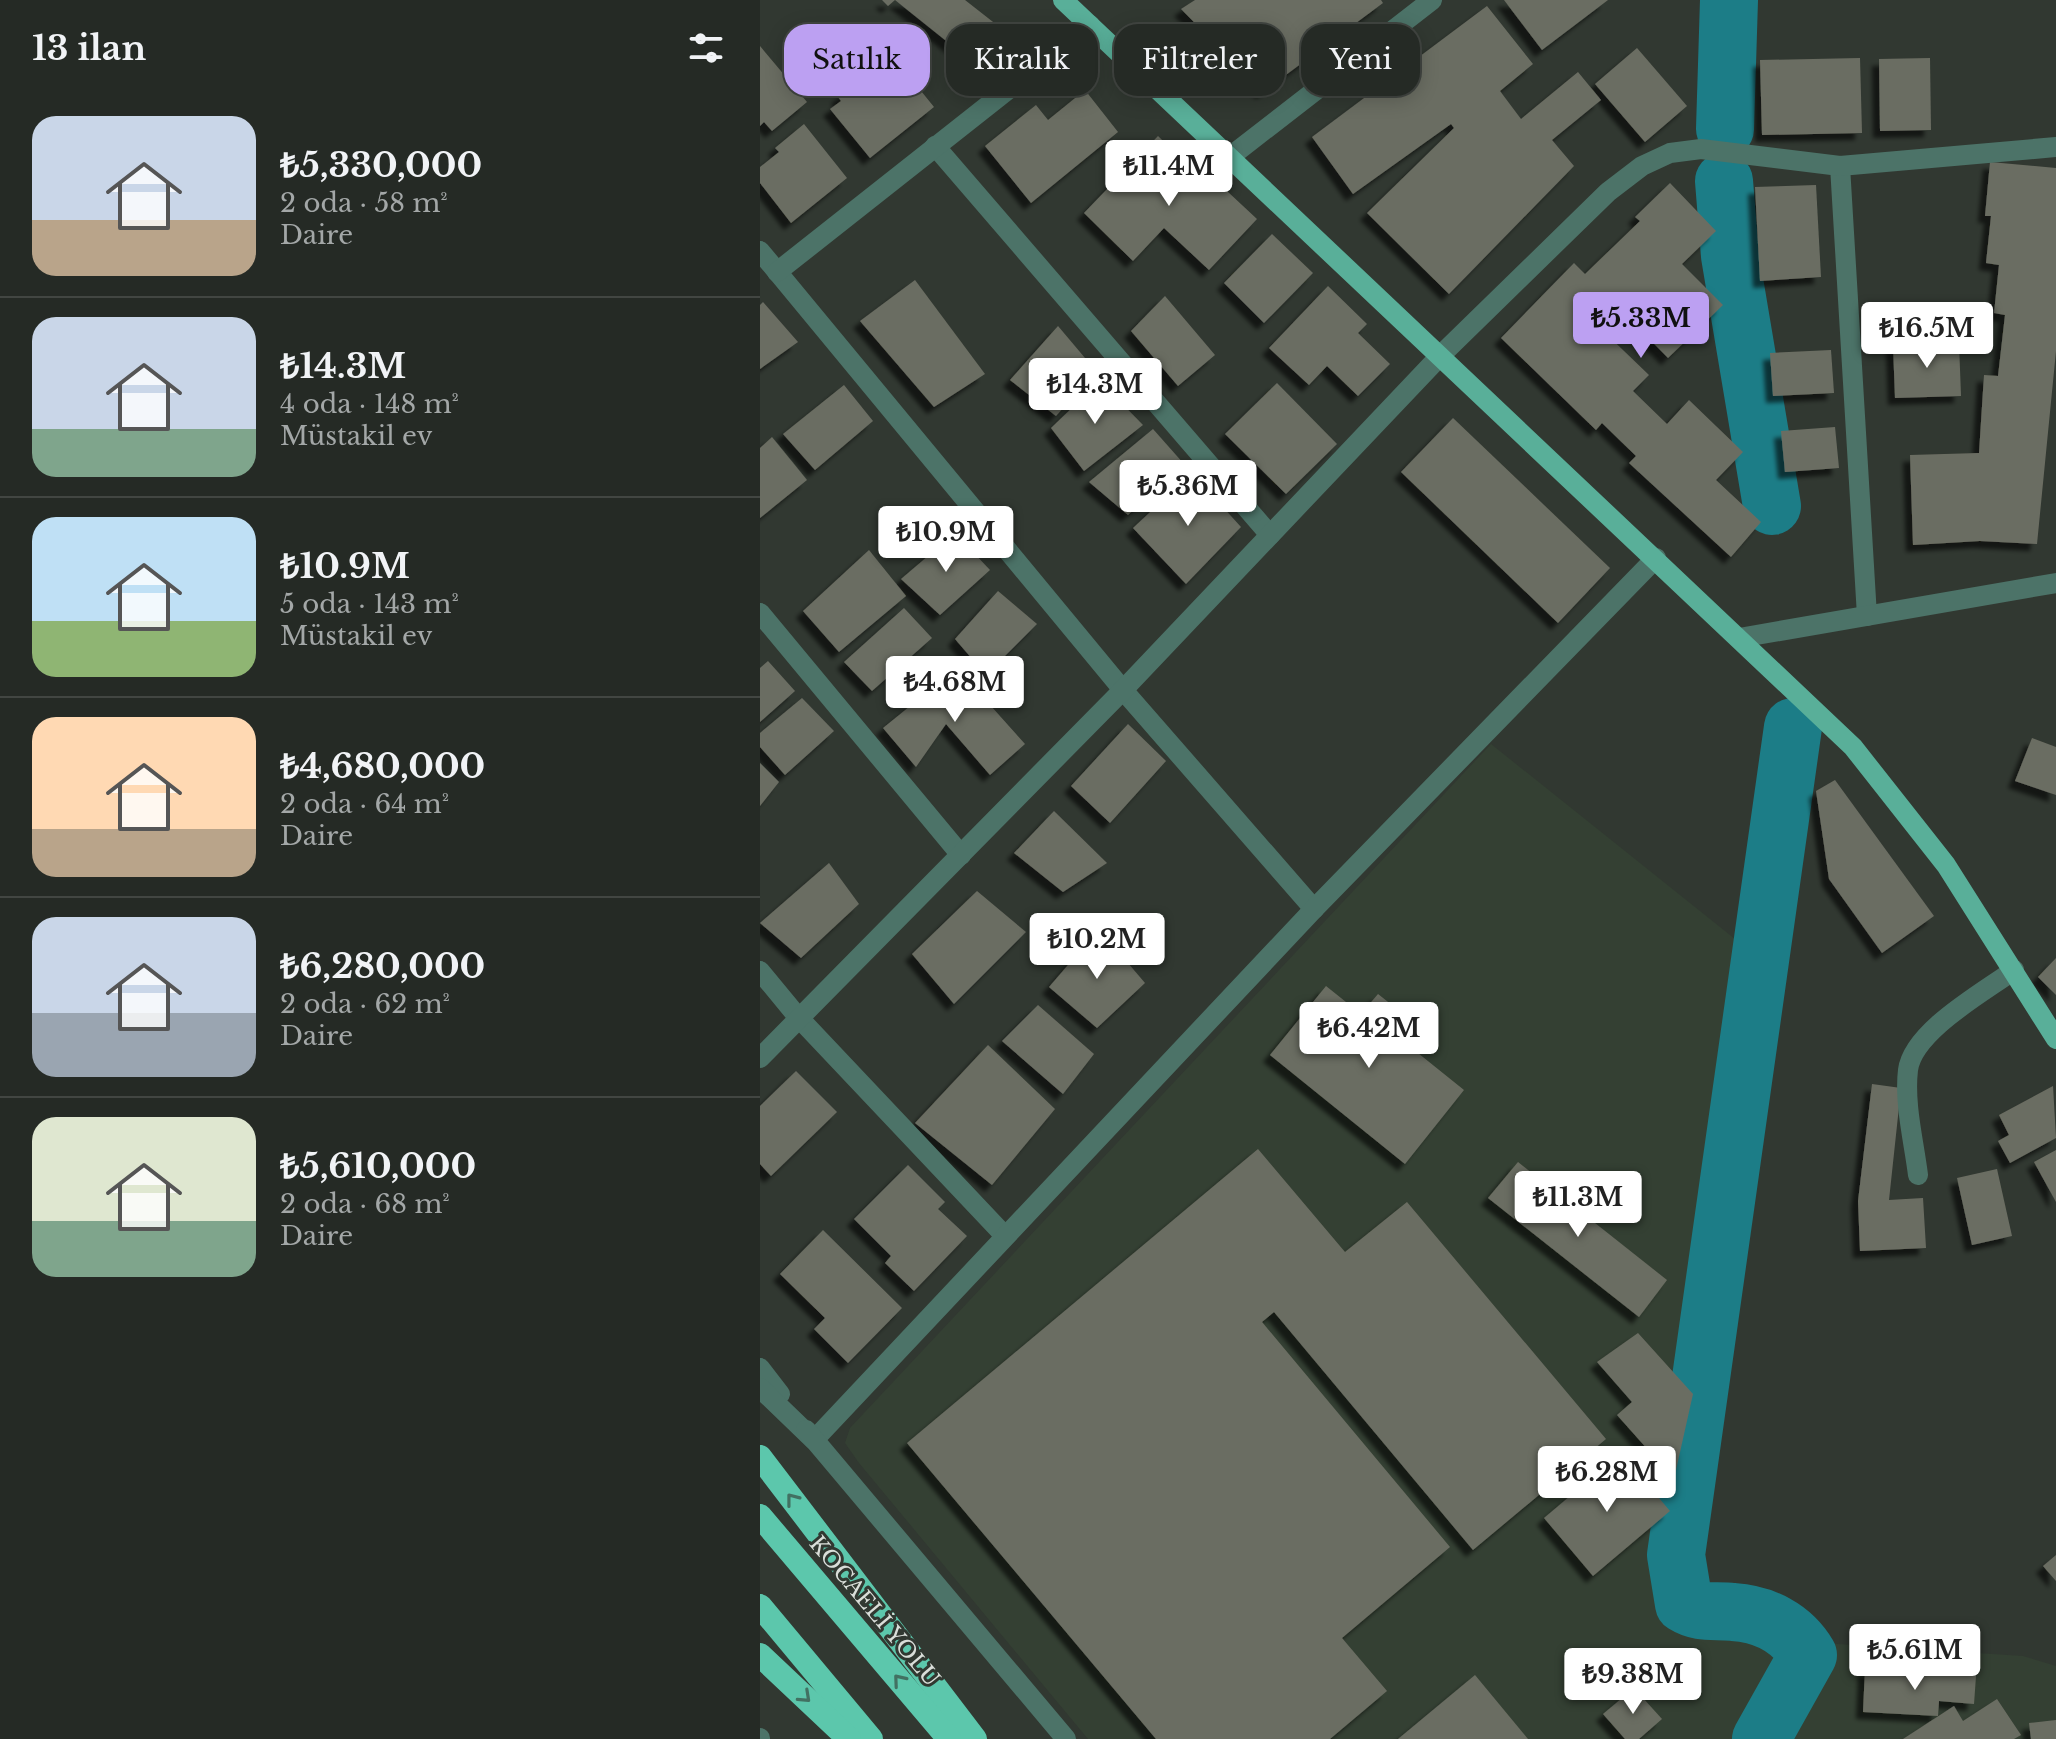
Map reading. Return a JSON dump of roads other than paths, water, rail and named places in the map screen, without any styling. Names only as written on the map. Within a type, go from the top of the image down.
[{"type":"highway","points":[[760,1457],[975,1739]]},
{"type":"highway","name":"KOCAELİ YOLU","points":[[760,1516],[949,1739]]},
{"type":"highway","points":[[760,1606],[871,1739]]},
{"type":"highway","points":[[760,1655],[849,1739]]},
{"type":"main road","points":[[1063,0],[1089,24]]},
{"type":"main road","points":[[1098,32],[1656,558],[1862,758],[1946,865],[2056,1039]]},
{"type":"street","points":[[1231,156],[1432,0]]},
{"type":"street","points":[[777,272],[999,96]]},
{"type":"street","points":[[935,146],[1270,535]]},
{"type":"street","points":[[760,1058],[1123,690],[1441,355],[1608,192],[1670,153],[1701,149],[1840,166],[2056,147]]},
{"type":"street","points":[[1840,166],[1867,616]]},
{"type":"street","points":[[760,251],[1123,690],[1314,909]]},
{"type":"street","points":[[814,1440],[1314,909],[1656,558]]},
{"type":"street","points":[[1739,638],[2056,582]]},
{"type":"street","points":[[760,613],[961,855]]},
{"type":"street","points":[[1918,1175],[1909,1101],[1908,1069],[1913,1054],[1936,1027],[2014,970]]},
{"type":"street","points":[[760,971],[798,1017],[1005,1236]]},
{"type":"street","points":[[760,1368],[814,1440],[1066,1739]]},
{"type":"street","points":[[760,1388],[814,1440]]},
{"type":"waterway","points":[[1725,129],[1729,0]]},
{"type":"waterway","points":[[1724,181],[1730,256],[1772,506]]},
{"type":"waterway","points":[[1761,1739],[1808,1655],[1794,1637],[1766,1619],[1744,1613],[1702,1610],[1684,1604],[1676,1555],[1793,727]]}]
